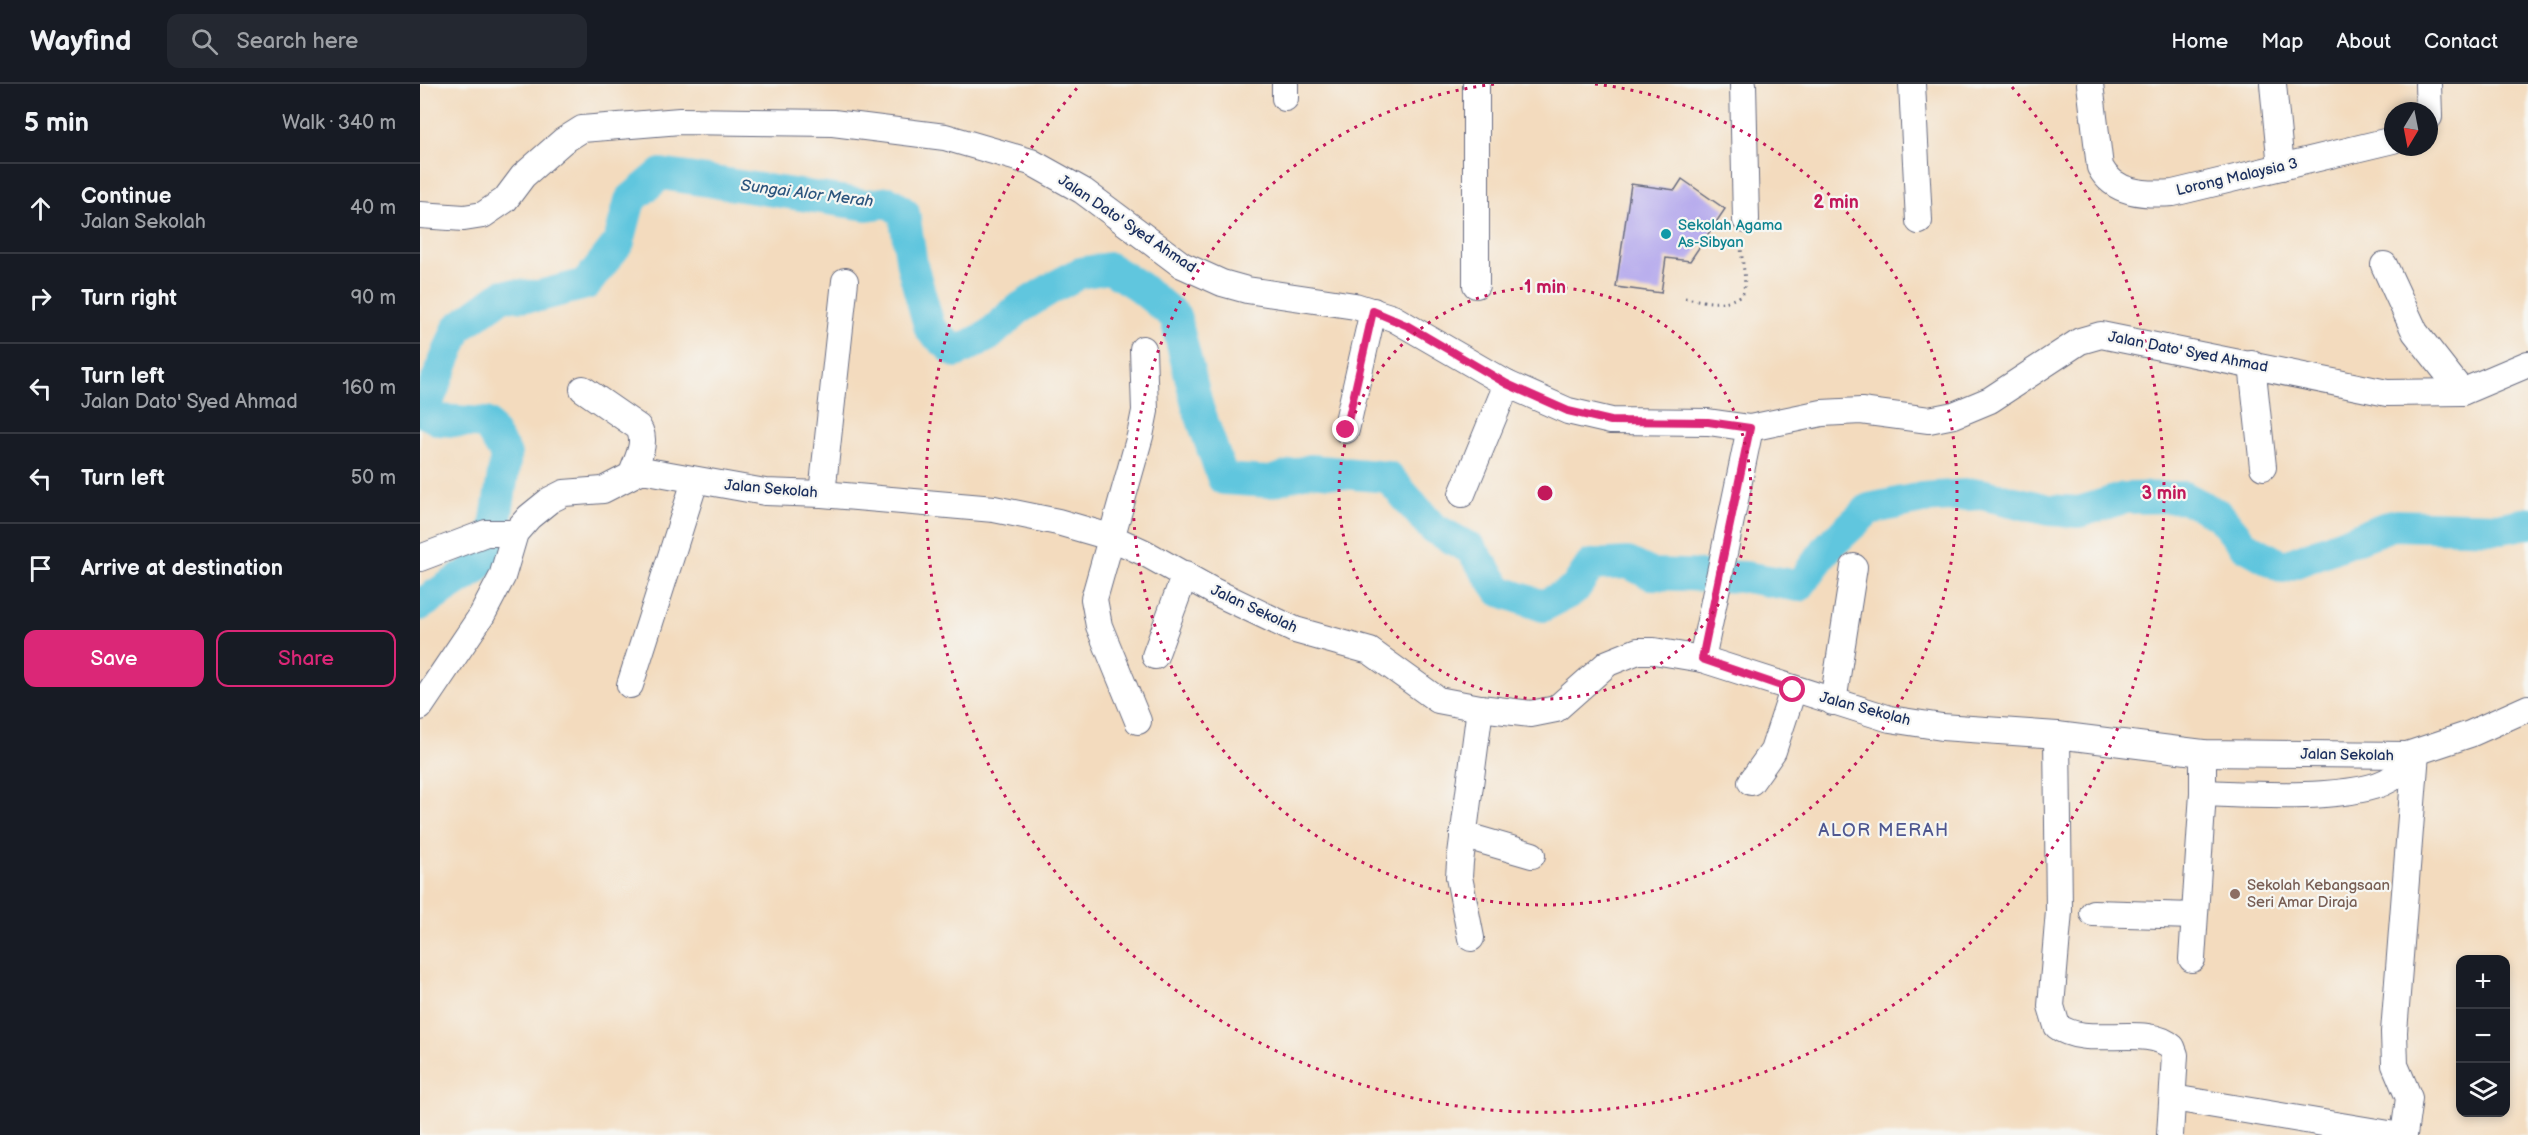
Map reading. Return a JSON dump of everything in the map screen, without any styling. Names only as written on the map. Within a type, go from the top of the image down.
[{"type":"street","points":[[1476,84],[1476,285]]},
{"type":"street","points":[[1743,84],[1746,220]]},
{"type":"street","points":[[1912,84],[1919,220]]},
{"type":"street","name":"Lorong Malaysia 3","points":[[2090,84],[2100,166],[2106,178],[2115,186],[2140,193],[2173,193],[2384,142]]},
{"type":"street","points":[[2273,84],[2281,167]]},
{"type":"street","points":[[2428,84],[2429,102]]},
{"type":"street","name":"Jalan Dato' Syed Ahmad","points":[[420,215],[464,218],[483,215],[505,200],[523,176],[547,155],[582,129],[680,121],[833,123],[945,137],[1031,162],[1083,191],[1182,266],[1222,283],[1373,311],[1408,326],[1507,384],[1568,411],[1594,419],[1708,422],[1750,428],[1822,413],[1861,411],[1929,420],[1954,416],[1990,400],[2091,336],[2116,337],[2386,393],[2462,392],[2528,364]]},
{"type":"street","points":[[2384,265],[2415,333],[2462,392]]},
{"type":"street","points":[[822,494],[845,281]]},
{"type":"street","points":[[1346,430],[1373,311]]},
{"type":"street","points":[[1138,721],[1095,613],[1097,582],[1145,411],[1143,349]]},
{"type":"street","points":[[2252,364],[2262,467]]},
{"type":"street","points":[[1462,494],[1507,384]]},
{"type":"street","points":[[583,388],[642,433],[643,443],[632,474]]},
{"type":"street","points":[[1702,659],[1750,428]]},
{"type":"street","name":"Jalan Sekolah","points":[[420,707],[493,597],[506,569],[502,533],[529,517],[550,500],[574,491],[603,490],[642,470],[765,492],[822,494],[1017,513],[1110,537],[1185,574],[1213,591],[1295,630],[1380,656],[1437,700],[1480,708],[1531,714],[1556,709],[1608,663],[1638,651],[1702,659],[1793,690],[1890,719],[1942,727],[2056,735],[2203,753],[2412,754],[2470,734],[2528,708]]},
{"type":"street","points":[[630,685],[695,481]]},
{"type":"street","points":[[420,558],[502,533]]},
{"type":"street","points":[[1833,702],[1854,567]]},
{"type":"street","points":[[1155,656],[1185,574]]},
{"type":"street","points":[[1751,782],[1773,752],[1793,690]]},
{"type":"street","points":[[1471,938],[1459,877],[1480,708]]},
{"type":"street","points":[[2056,735],[2059,911],[2051,1006],[2054,1018],[2057,1026],[2072,1034],[2166,1041],[2172,1047],[2175,1055],[2170,1135]]},
{"type":"street","points":[[2192,959],[2203,793],[2203,753]]},
{"type":"street","points":[[2203,793],[2328,794],[2361,790],[2398,773],[2412,754]]},
{"type":"street","points":[[2404,1135],[2409,1098],[2395,1065],[2394,1032],[2412,754]]},
{"type":"street","points":[[1463,836],[1532,855]]},
{"type":"street","points":[[2093,913],[2194,916]]},
{"type":"street","points":[[2173,1098],[2395,1135]]},
{"type":"path","points":[[1685,298],[1724,303],[1737,299],[1743,293],[1745,275],[1741,243],[1746,220]]},
{"type":"building","name":"Sekolah Agama As-Sibyan","points":[[1682,179],[1725,209],[1690,261],[1666,258],[1661,293],[1616,287],[1631,184],[1675,190]]},
{"type":"waterway","name":"Sungai Alor Merah","points":[[420,605],[474,570],[491,552],[506,455],[486,423],[439,420],[424,412],[458,328],[503,295],[539,296],[586,284],[619,242],[630,200],[661,174],[867,205],[889,202],[904,213],[912,265],[930,329],[956,352],[988,336],[1018,309],[1052,288],[1080,273],[1109,268],[1138,286],[1175,316],[1198,408],[1223,479],[1269,482],[1310,470],[1388,477],[1433,528],[1471,549],[1500,591],[1543,606],[1574,590],[1591,565],[1628,563],[1651,574],[1745,577],[1799,586],[1828,547],[1869,509],[1922,498],[1981,494],[2049,510],[2079,512],[2124,498],[2184,497],[2219,515],[2244,545],[2283,567],[2392,525],[2502,528],[2528,523]]},
{"type":"place","name":"Sekolah Agama As-Sibyan","points":[[1666,234]]},
{"type":"place","name":"Sekolah Kebangsaan Seri Amar Diraja","points":[[2235,894]]},
{"type":"district","name":"ALOR MERAH","points":[[1884,830]]},
{"type":"route","points":[[1346,430],[1373,311],[1408,326],[1507,384],[1568,411],[1594,419],[1611,421],[1708,422],[1750,428],[1702,659],[1793,690]]}]
